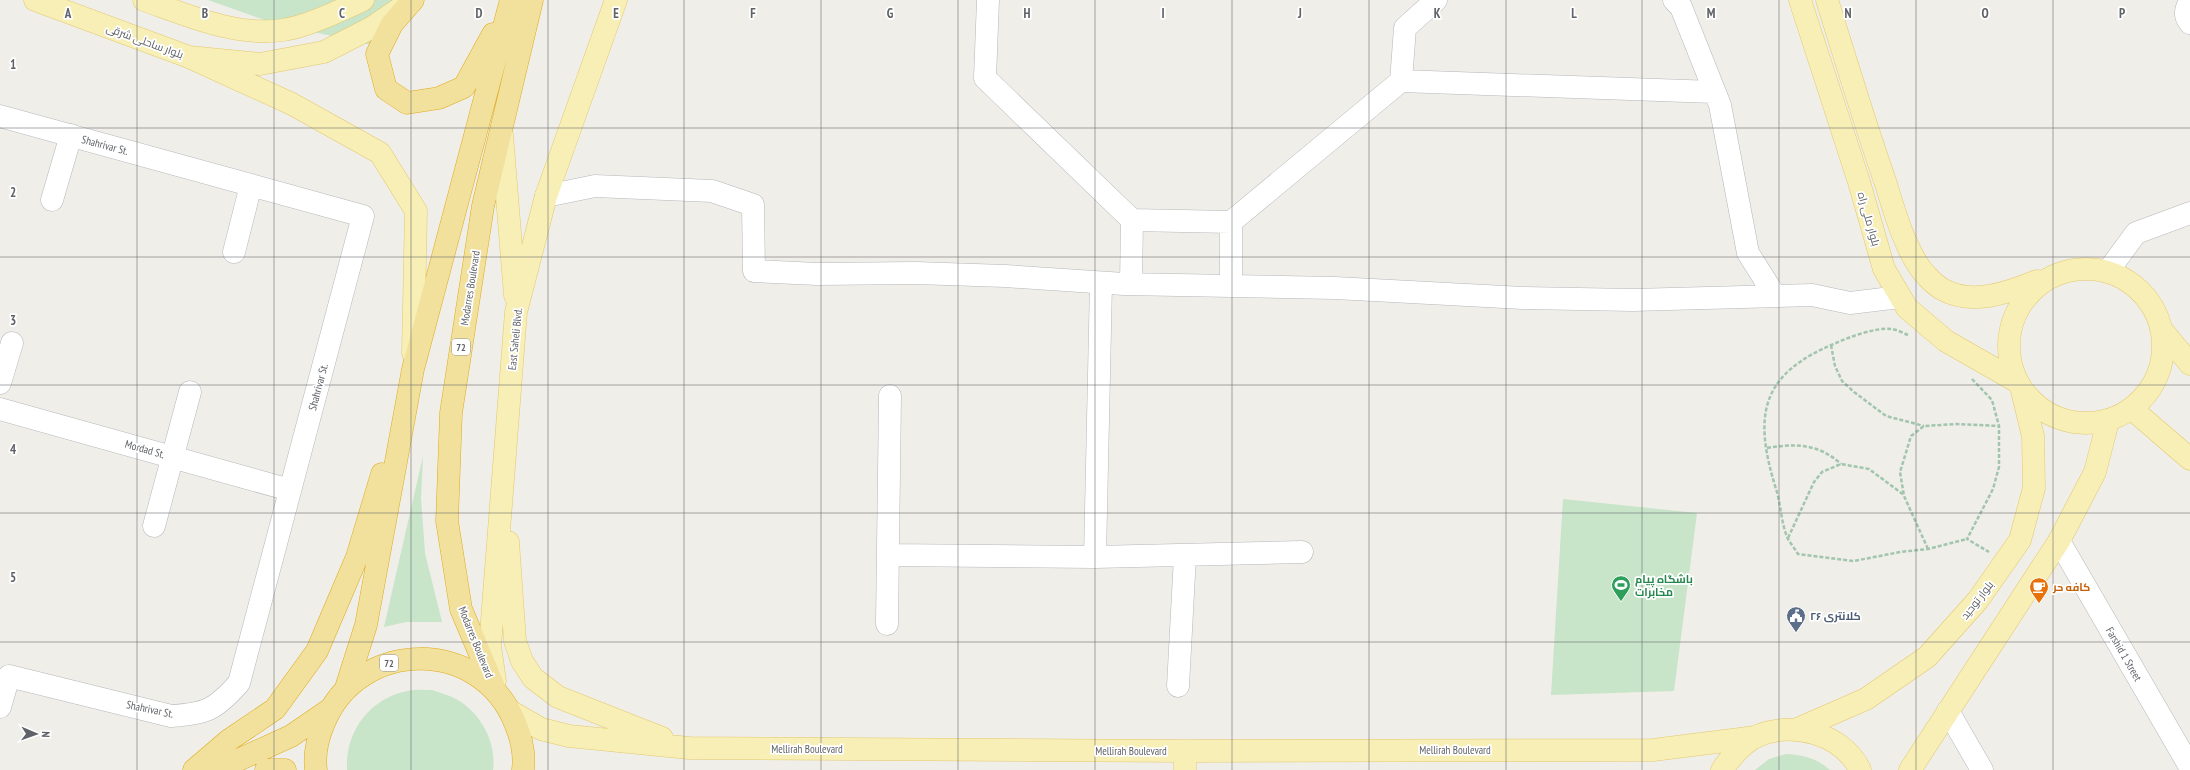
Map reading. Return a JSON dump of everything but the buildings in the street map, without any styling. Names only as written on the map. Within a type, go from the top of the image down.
[{"type":"highway","points":[[412,0],[392,24],[377,54],[386,89],[407,103],[439,98],[464,87],[510,3]]},
{"type":"highway","name":"Modarres Boulevard","points":[[496,692],[461,609],[447,521],[451,413],[483,206],[532,0]]},
{"type":"highway","name":"72","points":[[346,688],[366,625],[413,369],[510,3]]},
{"type":"highway","points":[[194,770],[230,740],[275,709],[317,651],[356,557],[413,369]]},
{"type":"highway","name":"72","points":[[316,770],[319,735],[329,710],[346,688],[368,671],[394,661],[422,658],[450,662],[475,674],[496,692],[510,711],[520,737],[523,770]]},
{"type":"highway","points":[[216,770],[291,736],[329,710]]},
{"type":"highway","points":[[266,770],[285,770]]},
{"type":"main road","name":"بلوار ساحلی شرقی","points":[[35,0],[189,57],[260,64],[324,52],[371,28],[412,0]]},
{"type":"main road","points":[[144,0],[195,18],[244,29],[283,30],[363,0]]},
{"type":"main road","name":"East Saheli Blvd.","points":[[496,692],[490,646],[516,312],[546,196],[616,0]]},
{"type":"main road","name":"بلوار ملی راه","points":[[1800,0],[1859,182],[1884,269],[1907,308],[1946,340],[2019,385]]},
{"type":"main road","points":[[1827,0],[1870,140],[1901,230],[1920,268],[1940,288],[1957,296],[1969,298],[2012,292],[2061,272],[2084,268],[2108,271],[2130,281],[2148,298],[2159,319],[2164,343],[2161,367],[2151,389],[2132,409],[2108,421],[2081,424],[2055,418],[2032,403],[2019,385]]},
{"type":"main road","points":[[189,57],[292,104],[380,153],[416,211],[413,369]]},
{"type":"main road","points":[[501,128],[516,312]]},
{"type":"main road","name":"بلوار توحید","points":[[1795,730],[1866,699],[1927,657],[1978,600],[2020,540],[2034,488],[2033,436],[2019,385],[2008,354],[2010,328],[2021,302],[2039,283],[2061,272]]},
{"type":"main road","points":[[2161,329],[2190,364]]},
{"type":"main road","points":[[2132,409],[2190,459]]},
{"type":"main road","points":[[1910,770],[2059,541],[2095,472],[2108,421]]},
{"type":"main road","points":[[501,508],[509,551],[515,641],[522,661],[533,678],[558,698],[689,748]]},
{"type":"main road","name":"Mellirah Boulevard","points":[[510,711],[540,729],[569,736],[689,748],[1185,761],[1653,750],[1756,737]]},
{"type":"main road","points":[[1722,770],[1734,753],[1756,737],[1783,729],[1810,731],[1835,742],[1855,761],[1860,770]]},
{"type":"street","points":[[988,0],[985,78],[1132,220],[1231,222],[1402,81],[1714,92]]},
{"type":"street","points":[[1402,81],[1405,28],[1436,0]]},
{"type":"street","points":[[1674,0],[1681,7],[1720,106],[1748,253],[1775,296]]},
{"type":"street","points":[[2190,2],[2185,11],[2187,20],[2190,23]]},
{"type":"street","name":"Shahrivar St.","points":[[0,116],[363,216],[238,683],[221,703],[197,715],[171,716],[9,676],[0,708]]},
{"type":"street","points":[[52,200],[71,136]]},
{"type":"street","points":[[234,252],[251,185]]},
{"type":"street","points":[[546,196],[595,186],[712,191],[753,205],[754,271],[817,274],[923,273],[1101,283],[1335,288],[1539,298],[1633,300],[1812,295],[1850,303],[1900,297]]},
{"type":"street","points":[[2108,271],[2136,233],[2190,213]]},
{"type":"street","points":[[1130,284],[1132,220]]},
{"type":"street","points":[[1231,222],[1231,286]]},
{"type":"street","points":[[1095,557],[1101,283]]},
{"type":"street","points":[[0,383],[12,343]]},
{"type":"street","points":[[154,526],[190,392]]},
{"type":"street","points":[[887,624],[890,396]]},
{"type":"street","name":"Mordad St.","points":[[0,409],[290,490]]},
{"type":"street","name":"Farshid 1 Street","points":[[2059,541],[2190,767]]},
{"type":"street","points":[[888,555],[1095,557],[1302,552]]},
{"type":"street","points":[[1178,686],[1185,556]]},
{"type":"street","points":[[1948,711],[1982,770]]},
{"type":"path","points":[[1914,338],[1891,329],[1855,335],[1813,352],[1782,376],[1767,401],[1764,416],[1772,478],[1788,538],[1798,554],[1854,561],[1900,552],[1928,549],[1967,539],[2005,561]]},
{"type":"path","points":[[1831,345],[1835,366],[1842,381],[1886,416],[1924,426],[1956,424],[1999,426]]},
{"type":"path","points":[[1967,374],[1992,400],[1999,426],[1999,467],[1993,490],[1967,539]]},
{"type":"path","points":[[1924,426],[1911,436],[1900,472],[1904,496],[1928,549]]},
{"type":"path","points":[[1767,448],[1798,446],[1818,449],[1829,454],[1841,464],[1869,469],[1904,496]]},
{"type":"path","points":[[1788,538],[1814,482],[1822,472],[1841,464]]},
{"type":"green space","points":[[208,0],[392,0],[380,47],[270,22]]},
{"type":"green space","points":[[423,456],[421,498],[425,553],[442,622],[406,622],[384,627]]},
{"type":"green space","name":"باشگاه پیام مخابرات","points":[[1563,499],[1697,513],[1674,691],[1551,695]]},
{"type":"green space","points":[[410,690],[432,690],[456,699],[465,705],[479,720],[485,729],[492,749],[494,759],[493,770],[347,770],[347,756],[355,730],[371,709],[381,701],[393,695]]},
{"type":"green space","points":[[1786,754],[1810,758],[1830,770],[1755,770],[1769,759]]},
{"type":"place","name":"باشگاه پیام مخابرات","points":[[1621,602]]},
{"type":"place","name":"کافه حر","points":[[2039,604]]},
{"type":"place","name":"کلانتری ۲۶","points":[[1796,633]]}]
